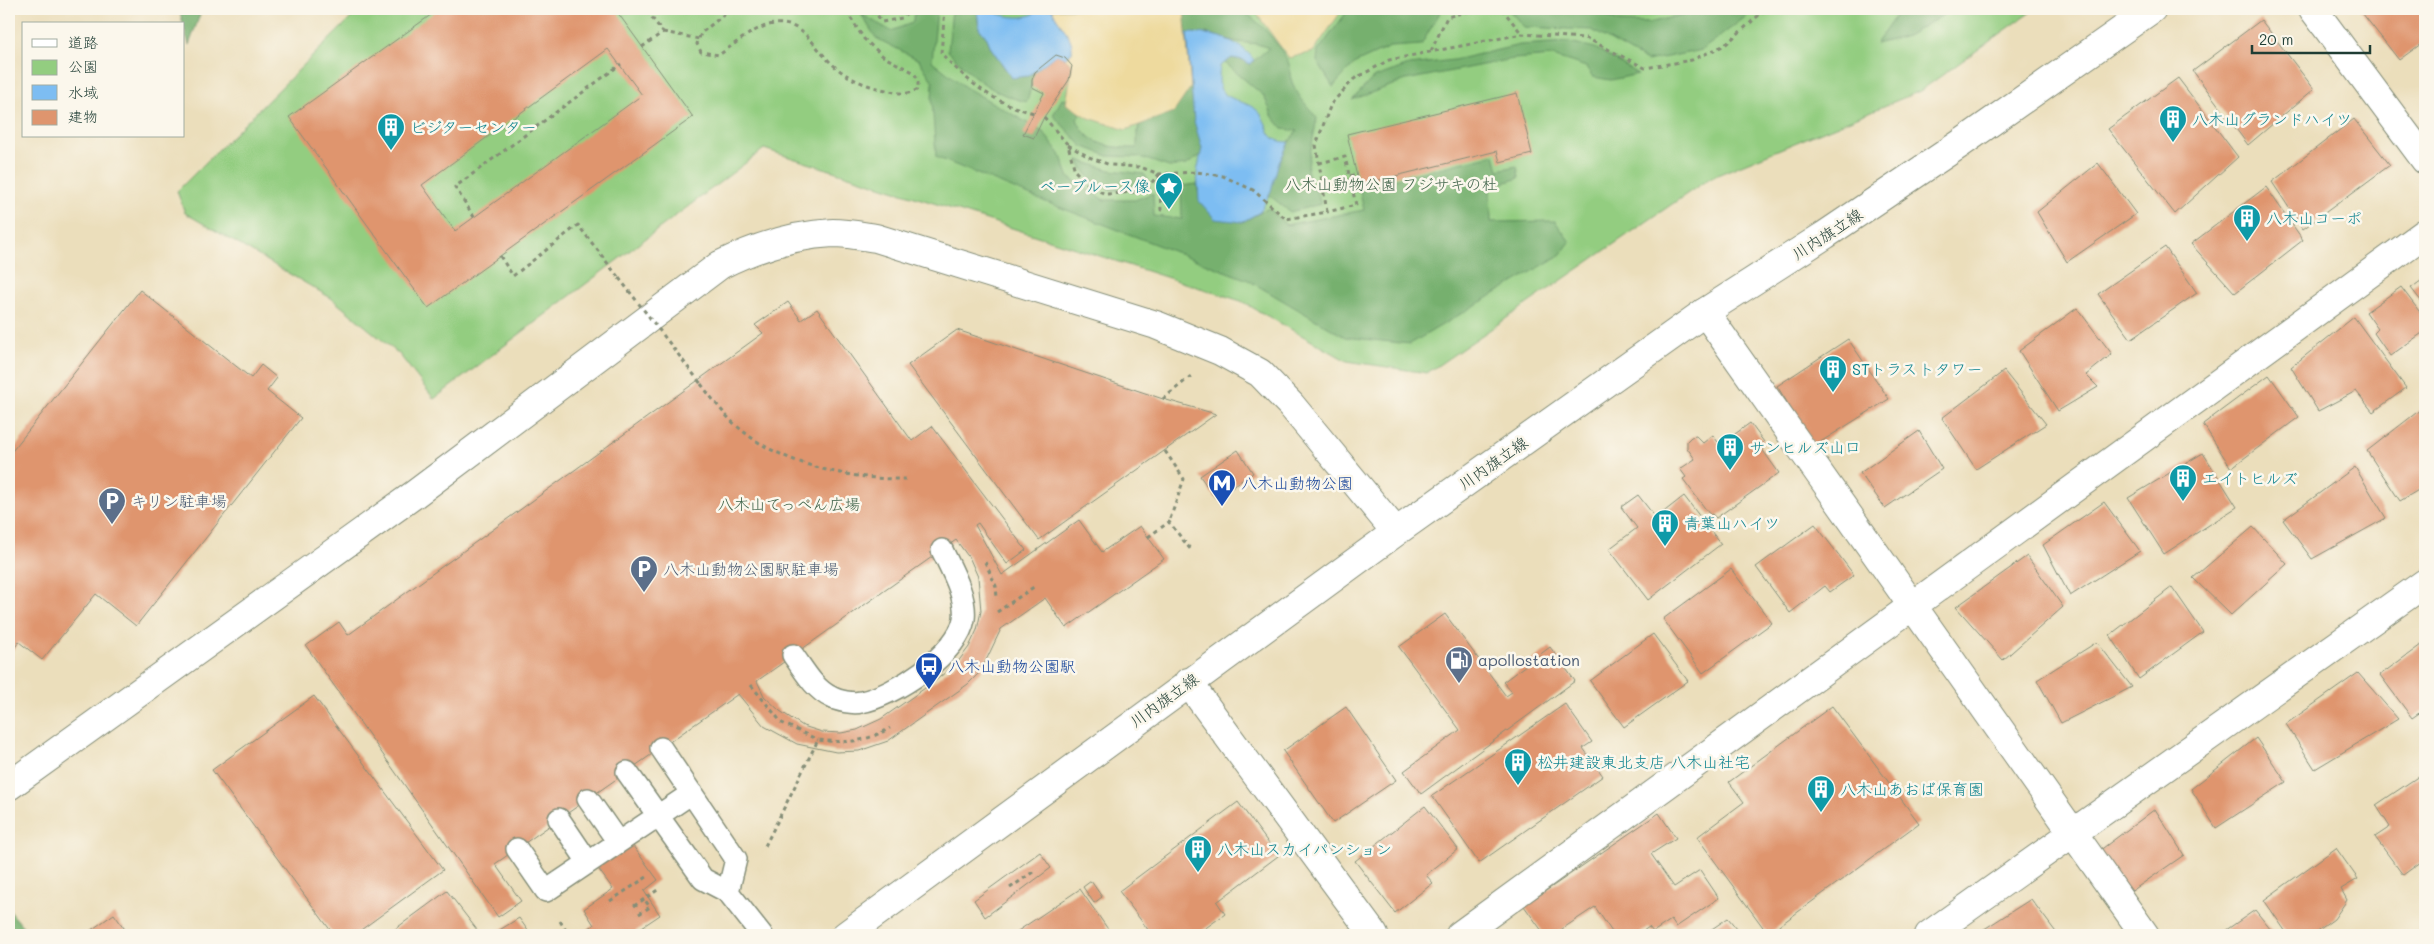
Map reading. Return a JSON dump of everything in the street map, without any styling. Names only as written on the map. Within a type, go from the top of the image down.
[{"type":"street","name":"川内旗立線","points":[[846,935],[1188,682],[1705,312],[1905,181],[2152,9]]},
{"type":"street","points":[[2313,9],[2425,160]]},
{"type":"street","points":[[9,786],[415,494],[720,265],[753,249],[790,238],[834,233],[876,238],[1156,326],[1220,351],[1260,373],[1291,405],[1396,532]]},
{"type":"street","points":[[1460,935],[2425,233]]},
{"type":"street","points":[[1705,312],[1910,606],[2145,935]]},
{"type":"street","points":[[1929,935],[2425,583]]},
{"type":"street","points":[[1188,682],[1374,935]]},
{"type":"lane","points":[[794,655],[819,690],[833,698],[859,703],[884,696],[938,660],[952,646],[964,618],[960,594],[942,550]]},
{"type":"lane","points":[[661,748],[736,859],[728,892]]},
{"type":"lane","points":[[627,772],[703,880],[728,892],[762,935]]},
{"type":"lane","points":[[517,849],[546,891],[692,793]]},
{"type":"lane","points":[[588,799],[618,842]]},
{"type":"lane","points":[[559,819],[588,862]]},
{"type":"path","points":[[645,9],[663,32],[699,39]]},
{"type":"path","points":[[731,9],[701,33],[697,44],[701,52],[719,55],[758,30],[775,24],[794,25],[819,47],[828,60],[850,78],[866,87],[903,94],[911,93],[918,89],[918,79],[913,72],[884,57],[864,39],[845,9]]},
{"type":"path","points":[[873,9],[882,22],[902,18],[910,9]]},
{"type":"path","points":[[945,9],[940,53],[967,81],[985,93],[1021,110],[1034,113]]},
{"type":"path","points":[[1431,52],[1447,17],[1478,9]]},
{"type":"path","points":[[1502,9],[1522,34]]},
{"type":"path","points":[[1327,212],[1316,145],[1331,104],[1354,79],[1389,60],[1522,34],[1586,38],[1645,68],[1692,60],[1725,45],[1766,9]]},
{"type":"path","points":[[642,47],[663,32]]},
{"type":"path","points":[[474,217],[455,188],[621,64]]},
{"type":"path","points":[[1044,117],[1068,145],[1089,157],[1110,164],[1140,167],[1159,174],[1197,172],[1223,176],[1253,190],[1286,220],[1356,205],[1346,157],[1319,163]]},
{"type":"path","points":[[1068,145],[1075,171],[1092,188],[1106,194],[1136,192],[1148,187],[1159,174]]},
{"type":"path","points":[[1159,174],[1161,210],[1165,210]]},
{"type":"path","points":[[1350,176],[1356,174]]},
{"type":"path","points":[[500,256],[513,276],[578,225],[722,410],[744,433],[781,454],[829,471],[884,479],[906,478]]},
{"type":"path","points":[[1148,537],[1169,522],[1184,479],[1165,451]]},
{"type":"path","points":[[1169,522],[1191,550]]},
{"type":"path","points":[[751,685],[782,723],[818,740]]},
{"type":"path","points":[[1010,888],[1033,872]]},
{"type":"path","points":[[610,901],[650,875]]},
{"type":"path","points":[[634,906],[659,889]]},
{"type":"path","points":[[639,914],[650,907],[644,899]]},
{"type":"path","points":[[560,921],[569,935]]},
{"type":"green space","points":[[179,9],[202,9],[189,45],[185,22],[183,22]]},
{"type":"green space","name":"八木山動物公園 フジサキの杜","points":[[360,9],[2035,9],[1920,91],[1710,178],[1427,373],[1347,361],[1241,301],[764,149],[434,399],[399,354],[331,298],[185,213],[177,191]]},
{"type":"green space","points":[[916,9],[937,9],[932,61],[965,87],[1043,132],[1060,154],[1069,178],[1104,200],[1135,200],[1153,193],[1154,216],[1182,219],[1181,186],[1197,184],[1200,201],[1242,222],[1269,208],[1286,225],[1364,210],[1359,187],[1494,155],[1498,170],[1517,166],[1519,178],[1490,187],[1491,222],[1555,221],[1570,242],[1560,255],[1410,344],[1345,337],[1248,280],[1046,202],[936,157],[932,100],[933,82],[919,60],[876,38],[861,14],[891,31],[912,23]]},
{"type":"green space","points":[[952,9],[977,9],[979,28],[1010,76],[1028,76],[1035,72],[1027,102],[1014,99],[983,83],[948,51]]},
{"type":"green space","points":[[1160,9],[1239,9],[1260,25],[1272,38],[1288,62],[1295,89],[1317,118],[1307,170],[1321,204],[1290,212],[1269,195],[1278,165],[1289,142],[1297,131],[1283,129],[1273,117],[1264,96],[1225,63],[1231,58],[1243,60],[1250,64],[1269,48],[1257,44],[1237,42],[1206,33],[1207,151],[1186,165],[1169,167],[1140,157],[1108,156],[1082,146],[1053,115],[1062,99],[1075,102],[1084,108],[1077,119],[1087,135],[1101,144],[1137,148],[1137,133],[1145,106]]},
{"type":"green space","points":[[1349,9],[1442,9],[1421,45],[1390,47],[1355,63],[1333,87],[1317,61],[1318,51]]},
{"type":"green space","points":[[1508,9],[1591,9],[1619,22],[1649,23],[1692,12],[1696,9],[1756,9],[1702,50],[1647,61],[1592,30],[1524,27]]},
{"type":"green space","points":[[1900,9],[1954,9],[1907,36],[1876,44]]},
{"type":"green space","points":[[1569,42],[1595,48],[1638,74],[1611,80],[1593,77],[1586,67],[1553,56],[1513,59],[1406,80],[1352,100],[1373,78],[1409,65],[1454,60],[1520,45]]},
{"type":"green space","points":[[1078,160],[1110,170],[1144,174],[1149,181],[1128,190],[1108,188],[1099,185],[1091,178]]},
{"type":"green space","points":[[9,910],[30,935],[9,935]]},
{"type":"sand","points":[[1052,9],[1184,9],[1191,87],[1174,112],[1126,130],[1089,118],[1066,104],[1072,66],[1065,58],[1072,52],[1071,45],[1067,34]]},
{"type":"sand","points":[[1253,9],[1343,9],[1313,52],[1289,58]]},
{"type":"water","points":[[977,9],[995,9],[998,14],[1018,17],[1032,15],[1037,9],[1052,9],[1071,40],[1072,52],[1065,58],[1056,55],[1028,76],[1012,78],[979,28]]},
{"type":"water","points":[[1187,33],[1206,34],[1224,38],[1240,46],[1248,53],[1254,60],[1250,64],[1243,60],[1232,58],[1220,66],[1219,81],[1221,90],[1228,96],[1258,111],[1275,139],[1289,142],[1278,165],[1271,191],[1260,212],[1242,222],[1215,219],[1199,201],[1197,172],[1202,148],[1194,121]]},
{"type":"building","name":"ビジターセンター","points":[[439,9],[615,9],[693,117],[428,308],[289,117]],"holes":[[[608,49],[642,95],[455,231],[422,185]]]},
{"type":"building","points":[[2359,9],[2425,9],[2425,41],[2399,60]]},
{"type":"building","points":[[2261,20],[2314,89],[2248,145],[2193,71]]},
{"type":"building","points":[[1056,55],[1065,58],[1072,66],[1069,80],[1044,117],[1034,138],[1023,134],[1044,93],[1032,87],[1032,80],[1035,72]]},
{"type":"building","name":"八木山グランドハイツ","points":[[2178,78],[2238,157],[2175,214],[2108,129]]},
{"type":"building","points":[[1517,93],[1532,154],[1500,162],[1497,151],[1359,185],[1347,134]]},
{"type":"building","points":[[2354,119],[2390,165],[2303,229],[2272,182]]},
{"type":"building","points":[[2098,163],[2136,214],[2067,262],[2037,212]]},
{"type":"building","name":"八木山コーポ","points":[[2266,187],[2303,240],[2235,293],[2191,244]]},
{"type":"building","points":[[2165,247],[2197,293],[2131,339],[2098,294]]},
{"type":"building","points":[[2425,278],[2425,306],[2411,288]]},
{"type":"building","points":[[2401,287],[2425,319],[2425,331],[2390,356],[2374,333],[2378,329],[2366,312]]},
{"type":"building","name":"キリン駐車場","points":[[140,290],[251,378],[261,365],[277,378],[267,391],[301,418],[136,626],[96,594],[42,660],[19,642],[9,655],[9,455]]},
{"type":"building","name":"八木山動物公園駅駐車場","points":[[788,302],[801,320],[817,309],[912,441],[932,426],[1026,550],[1007,564],[978,523],[975,525],[1002,575],[1079,520],[1102,552],[1140,526],[1164,559],[1066,628],[1045,598],[1001,629],[981,671],[968,684],[888,741],[859,751],[836,752],[797,744],[764,726],[738,694],[495,864],[521,901],[498,917],[306,646],[339,622],[348,635],[763,333],[755,325]],"holes":[[[956,540],[970,559],[978,577],[981,611],[977,630],[969,647],[957,663],[881,719],[857,730],[841,733],[822,732],[803,726],[780,711],[764,696],[757,681]]]},
{"type":"building","points":[[2077,308],[2112,354],[2086,375],[2098,387],[2058,411],[2019,351]]},
{"type":"building","points":[[2354,317],[2406,388],[2373,412],[2356,391],[2318,411],[2291,367]]},
{"type":"building","points":[[957,330],[1163,399],[1216,414],[1039,540],[908,365]]},
{"type":"building","name":"STトラストタワー","points":[[1848,339],[1889,399],[1814,446],[1777,386]]},
{"type":"building","points":[[2004,371],[2046,424],[1976,469],[1942,418]]},
{"type":"building","points":[[2269,375],[2299,417],[2231,468],[2203,424]]},
{"type":"building","points":[[2425,406],[2425,486],[2400,501],[2367,451]]},
{"type":"building","name":"サンヒルズ山口","points":[[1750,423],[1764,442],[1759,445],[1779,473],[1716,518],[1712,514],[1710,515],[1683,479],[1686,477],[1680,469],[1695,459],[1687,448],[1687,441],[1691,437],[1696,436],[1703,443],[1713,435],[1720,445]]},
{"type":"building","points":[[1919,431],[1942,469],[1885,508],[1860,473]]},
{"type":"building","points":[[1238,450],[1253,473],[1215,498],[1200,476]]},
{"type":"building","name":"エイトヒルズ","points":[[2203,453],[2237,507],[2164,554],[2128,498]]},
{"type":"building","points":[[2355,467],[2386,518],[2312,559],[2283,520]]},
{"type":"building","name":"青葉山ハイツ","points":[[1638,495],[1656,518],[1684,496],[1721,544],[1648,600],[1609,549],[1637,528],[1621,507]]},
{"type":"building","points":[[2104,502],[2140,551],[2070,596],[2043,545]]},
{"type":"building","points":[[1815,524],[1854,575],[1830,592],[1825,586],[1790,613],[1756,567]]},
{"type":"building","points":[[2253,527],[2287,564],[2231,615],[2193,578]]},
{"type":"building","points":[[2027,556],[2063,607],[2003,660],[1956,607]]},
{"type":"building","points":[[1731,569],[1772,623],[1703,673],[1663,619]]},
{"type":"building","points":[[2172,587],[2203,632],[2139,679],[2110,635]]},
{"type":"building","points":[[1445,614],[1506,696],[1512,692],[1503,682],[1550,647],[1575,681],[1421,794],[1404,771],[1460,730],[1399,647]]},
{"type":"building","points":[[1653,634],[1688,681],[1624,727],[1590,681]]},
{"type":"building","points":[[2097,642],[2132,687],[2061,723],[2037,680]]},
{"type":"building","points":[[2425,642],[2425,709],[2412,718],[2380,675]]},
{"type":"building","points":[[2358,673],[2398,719],[2315,769],[2286,724]]},
{"type":"building","points":[[314,696],[443,870],[354,935],[334,935],[212,770]]},
{"type":"building","name":"松井建設東北支店 八木山社宅","points":[[1565,704],[1592,742],[1583,748],[1603,776],[1479,863],[1432,796]]},
{"type":"building","name":"八木山あおば保育園","points":[[1832,706],[1919,823],[1768,934],[1697,837],[1744,802],[1729,782]]},
{"type":"building","points":[[1346,707],[1396,780],[1333,823],[1283,751]]},
{"type":"building","points":[[2256,738],[2286,782],[2216,828],[2191,789]]},
{"type":"building","points":[[2425,772],[2425,859],[2403,875],[2375,837],[2390,827],[2376,805]]},
{"type":"building","name":"八木山スカイパンション","points":[[1238,802],[1278,856],[1217,902],[1225,914],[1196,935],[1152,935],[1119,891]]},
{"type":"building","points":[[1425,806],[1458,849],[1426,875],[1433,883],[1395,913],[1355,861]]},
{"type":"building","points":[[2155,809],[2184,855],[2126,895],[2099,851]]},
{"type":"building","points":[[1659,813],[1676,838],[1651,854],[1674,887],[1700,870],[1719,898],[1676,927],[1671,920],[1653,932],[1649,927],[1637,935],[1614,935],[1595,907],[1553,935],[1545,935],[1524,906]]},
{"type":"building","points":[[630,842],[658,880],[644,891],[660,915],[630,935],[580,935],[594,925],[584,909],[613,889],[596,866]]},
{"type":"building","points":[[2336,848],[2358,879],[2341,889],[2347,900],[2334,919],[2312,935],[2288,935],[2264,900]]},
{"type":"building","points":[[1040,852],[1051,868],[985,917],[974,900]]},
{"type":"building","points":[[1091,881],[1102,897],[1094,903],[1083,887]]},
{"type":"building","points":[[1080,889],[1112,935],[1012,935]]},
{"type":"building","points":[[447,891],[481,935],[387,935]]},
{"type":"building","points":[[2031,899],[2058,935],[1975,935]]},
{"type":"building","points":[[2255,910],[2275,935],[2219,935]]},
{"type":"building","points":[[114,914],[129,935],[84,935]]},
{"type":"building","points":[[519,918],[531,935],[501,935],[498,931]]},
{"type":"building","points":[[1728,918],[1742,935],[1703,935]]},
{"type":"place","name":"八木山グランドハイツ","points":[[2173,143]]},
{"type":"place","name":"ビジターセンター","points":[[391,151]]},
{"type":"place","name":"ベーブルース像","points":[[1169,210]]},
{"type":"place","name":"八木山コーポ","points":[[2247,242]]},
{"type":"place","name":"STトラストタワー","points":[[1833,393]]},
{"type":"place","name":"サンヒルズ山口","points":[[1730,471]]},
{"type":"place","name":"エイトヒルズ","points":[[2183,502]]},
{"type":"place","name":"八木山動物公園","points":[[1222,507]]},
{"type":"place","name":"キリン駐車場","points":[[112,525]]},
{"type":"place","name":"青葉山ハイツ","points":[[1665,547]]},
{"type":"place","name":"八木山動物公園駅駐車場","points":[[644,593]]},
{"type":"place","name":"apollostation","points":[[1459,684]]},
{"type":"place","name":"八木山動物公園駅","points":[[929,690]]},
{"type":"place","name":"松井建設東北支店 八木山社宅","points":[[1518,786]]},
{"type":"place","name":"八木山あおば保育園","points":[[1821,813]]},
{"type":"place","name":"八木山スカイパンション","points":[[1198,873]]},
{"type":"park label","name":"八木山てっぺん広場","points":[[789,504]]}]
